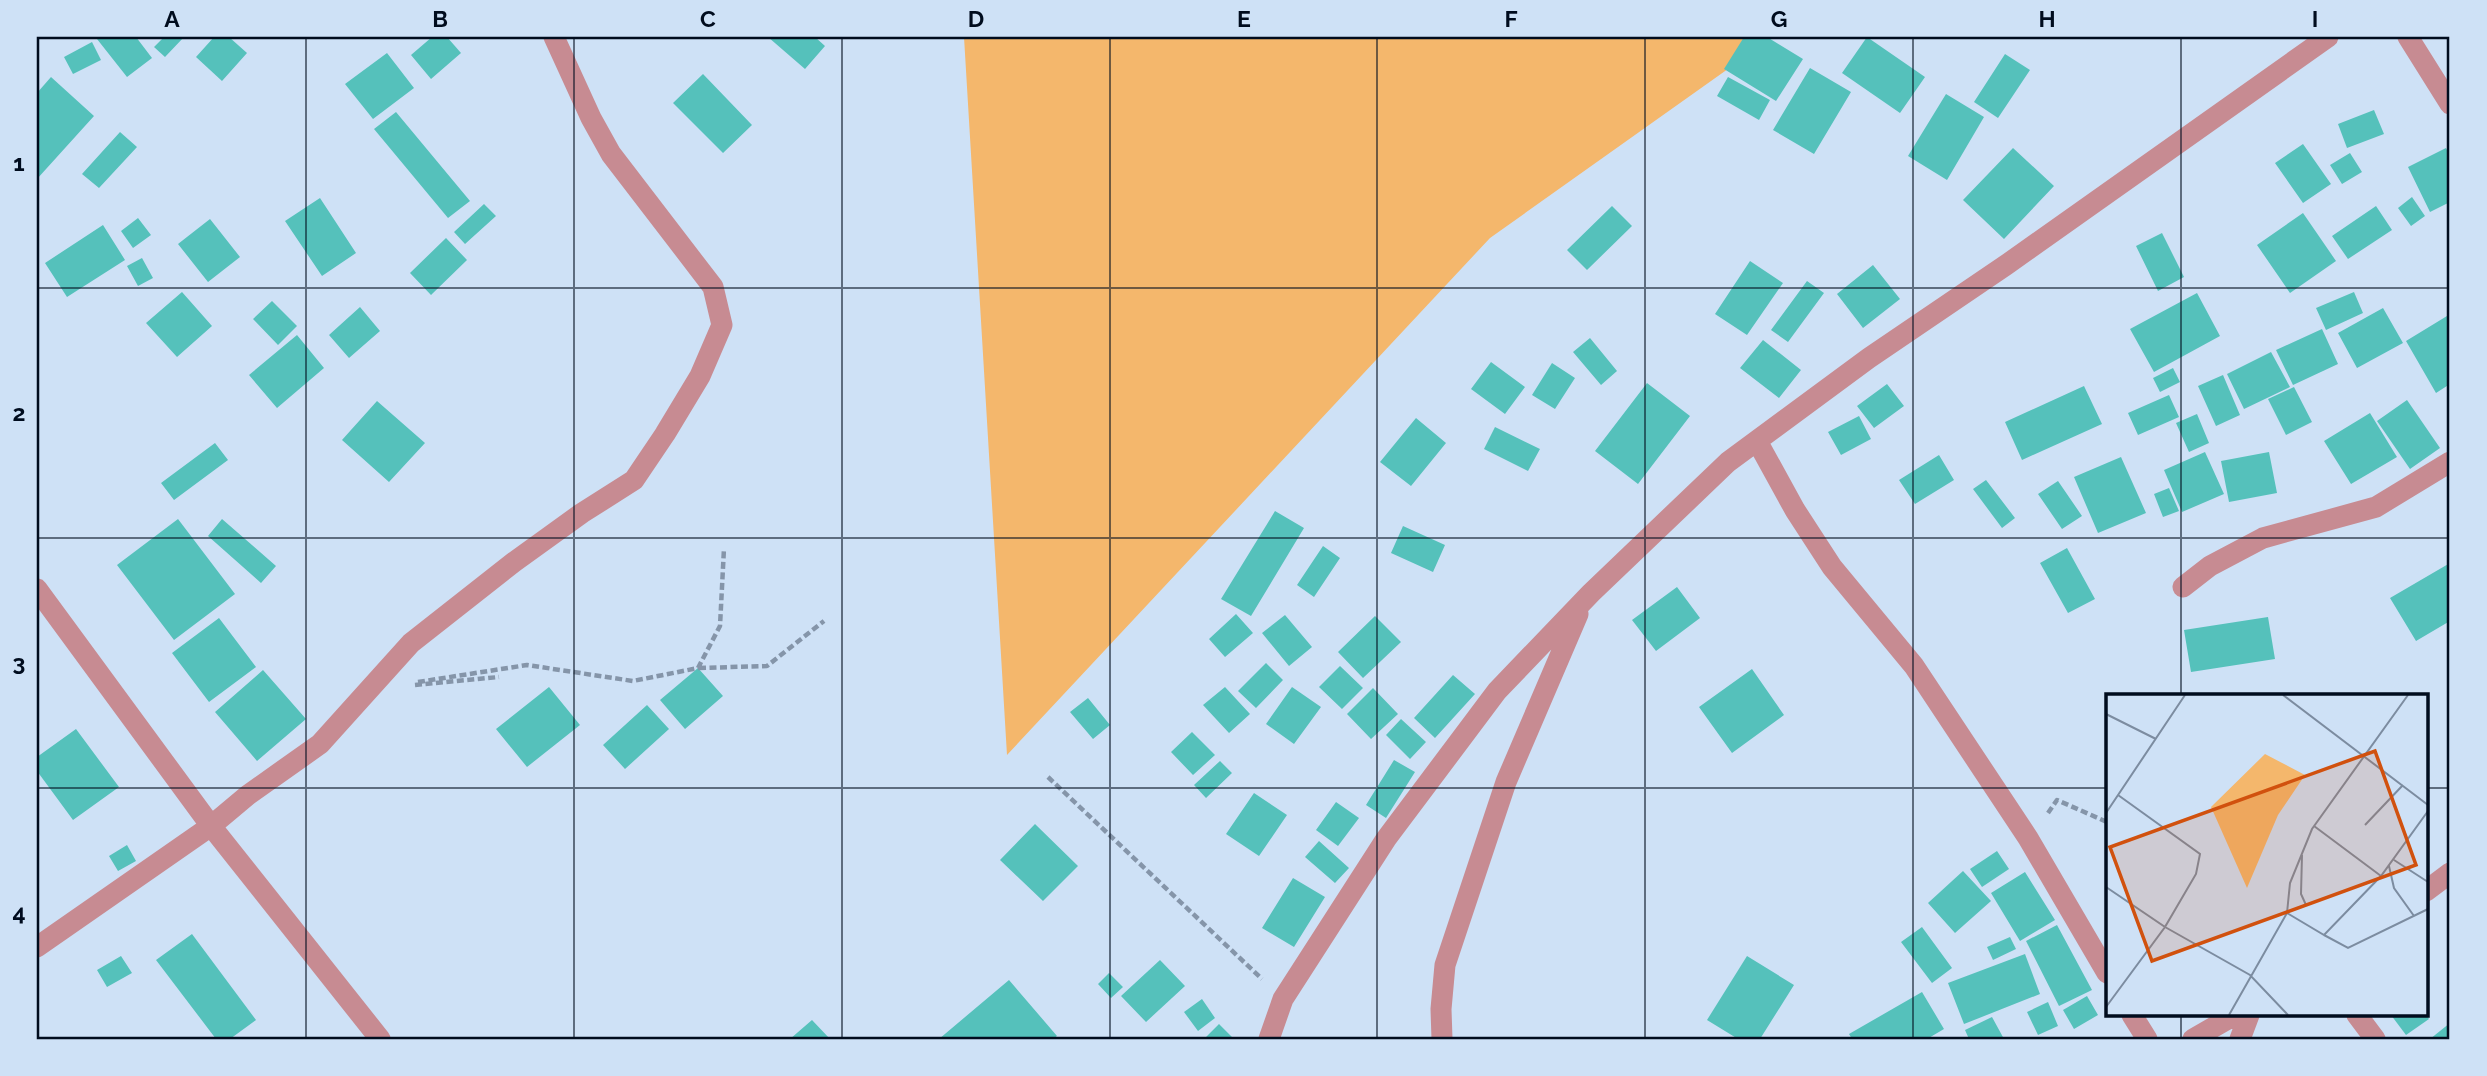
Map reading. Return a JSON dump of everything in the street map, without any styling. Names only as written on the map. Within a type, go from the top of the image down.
[{"type":"street","points":[[37,947],[211,826],[248,795],[320,744],[421,635],[514,562],[634,480],[700,376],[722,325],[713,287],[611,154],[591,118],[554,37]]},
{"type":"street","points":[[1269,1039],[1283,999],[1387,839],[1497,691],[1728,462],[1868,358],[2006,265],[2328,37]]},
{"type":"street","points":[[2408,37],[2450,104]]},
{"type":"street","points":[[1757,441],[1795,510],[1832,567],[1914,666],[2028,838],[2106,970]]},
{"type":"street","points":[[2183,587],[2210,566],[2263,538],[2376,507],[2450,462]]},
{"type":"street","points":[[37,589],[211,826],[380,1039]]},
{"type":"street","points":[[1442,1039],[1441,1009],[1445,965],[1506,782],[1583,603]]},
{"type":"street","points":[[2428,890],[2450,873]]},
{"type":"street","points":[[2133,1016],[2147,1039]]},
{"type":"street","points":[[2193,1039],[2233,1016]]},
{"type":"street","points":[[2240,1039],[2249,1016]]},
{"type":"street","points":[[2358,1016],[2375,1039]]},
{"type":"path","points":[[698,668],[720,626],[724,548]]},
{"type":"path","points":[[369,690],[527,665],[633,681],[698,668],[767,666],[824,621]]},
{"type":"path","points":[[369,690],[499,677]]},
{"type":"path","points":[[1048,777],[1283,999]]},
{"type":"path","points":[[2028,838],[2057,800],[2106,822]]},
{"type":"shaded area","points":[[964,37],[1773,37],[1490,238],[1007,755]]},
{"type":"building","points":[[136,37],[152,58],[127,77],[97,39]]},
{"type":"building","points":[[164,37],[184,37],[165,57],[154,47]]},
{"type":"building","points":[[214,37],[229,37],[247,53],[222,81],[196,57]]},
{"type":"building","points":[[432,37],[447,37],[461,53],[431,79],[411,55]]},
{"type":"building","points":[[768,37],[815,37],[825,46],[805,69]]},
{"type":"building","points":[[1744,37],[1767,37],[1803,59],[1776,101],[1724,69]]},
{"type":"building","points":[[1867,37],[1925,77],[1900,113],[1842,73]]},
{"type":"building","points":[[92,42],[101,60],[73,74],[64,57]]},
{"type":"building","points":[[387,53],[414,88],[373,119],[345,84]]},
{"type":"building","points":[[2005,54],[2030,70],[1998,118],[1974,102]]},
{"type":"building","points":[[1810,68],[1851,92],[1814,154],[1773,130]]},
{"type":"building","points":[[703,74],[752,125],[723,153],[673,103]]},
{"type":"building","points":[[51,77],[94,116],[37,179],[37,93]]},
{"type":"building","points":[[1728,77],[1770,100],[1759,120],[1717,96]]},
{"type":"building","points":[[1946,94],[1984,117],[1947,180],[1908,156]]},
{"type":"building","points":[[2374,110],[2384,134],[2347,148],[2338,124]]},
{"type":"building","points":[[396,112],[470,201],[448,218],[374,129]]},
{"type":"building","points":[[120,132],[137,147],[99,188],[82,174]]},
{"type":"building","points":[[2303,144],[2331,184],[2303,203],[2275,163]]},
{"type":"building","points":[[2013,148],[2054,186],[2004,239],[1963,200]]},
{"type":"building","points":[[2446,148],[2450,156],[2450,202],[2430,212],[2408,167]]},
{"type":"building","points":[[2350,153],[2362,172],[2342,184],[2330,165]]},
{"type":"building","points":[[2412,197],[2425,216],[2411,226],[2398,208]]},
{"type":"building","points":[[320,198],[356,253],[322,276],[285,221]]},
{"type":"building","points":[[484,204],[496,216],[465,244],[454,232]]},
{"type":"building","points":[[1612,206],[1632,226],[1587,270],[1567,250]]},
{"type":"building","points":[[2376,206],[2392,230],[2348,259],[2332,236]]},
{"type":"building","points":[[2303,213],[2336,261],[2290,293],[2257,245]]},
{"type":"building","points":[[138,218],[151,235],[133,248],[121,231]]},
{"type":"building","points":[[210,219],[240,257],[208,282],[178,244]]},
{"type":"building","points":[[103,225],[125,260],[67,297],[45,263]]},
{"type":"building","points":[[2162,233],[2184,277],[2158,291],[2136,246]]},
{"type":"building","points":[[446,238],[467,260],[431,295],[410,273]]},
{"type":"building","points":[[142,258],[153,278],[138,286],[127,266]]},
{"type":"building","points":[[1750,261],[1783,283],[1747,335],[1715,314]]},
{"type":"building","points":[[1873,265],[1900,299],[1863,328],[1837,294]]},
{"type":"building","points":[[1807,281],[1824,293],[1788,342],[1771,330]]},
{"type":"building","points":[[182,292],[212,326],[177,357],[146,323]]},
{"type":"building","points":[[2354,292],[2363,313],[2326,330],[2316,308]]},
{"type":"building","points":[[2197,293],[2220,336],[2154,372],[2130,329]]},
{"type":"building","points":[[272,301],[297,326],[278,345],[253,319]]},
{"type":"building","points":[[360,307],[380,331],[349,358],[329,335]]},
{"type":"building","points":[[2383,308],[2403,343],[2357,368],[2338,333]]},
{"type":"building","points":[[2447,316],[2450,321],[2450,384],[2436,393],[2406,341]]},
{"type":"building","points":[[2322,329],[2338,364],[2293,385],[2276,350]]},
{"type":"building","points":[[297,335],[324,368],[277,408],[249,375]]},
{"type":"building","points":[[1590,338],[1617,371],[1601,385],[1573,352]]},
{"type":"building","points":[[1763,340],[1801,370],[1779,398],[1740,368]]},
{"type":"building","points":[[2271,352],[2290,387],[2244,409],[2227,374]]},
{"type":"building","points":[[1491,362],[1525,387],[1505,414],[1471,389]]},
{"type":"building","points":[[1552,363],[1575,378],[1555,409],[1532,395]]},
{"type":"building","points":[[2173,368],[2180,382],[2160,392],[2153,378]]},
{"type":"building","points":[[2223,375],[2240,415],[2216,426],[2198,386]]},
{"type":"building","points":[[1647,383],[1690,416],[1638,484],[1595,451]]},
{"type":"building","points":[[1887,384],[1904,406],[1874,428],[1857,406]]},
{"type":"building","points":[[2084,386],[2102,424],[2022,460],[2005,422]]},
{"type":"building","points":[[2294,387],[2312,422],[2286,435],[2268,399]]},
{"type":"building","points":[[2169,395],[2179,417],[2138,435],[2128,413]]},
{"type":"building","points":[[2407,400],[2440,448],[2410,469],[2377,421]]},
{"type":"building","points":[[377,401],[425,443],[389,482],[342,440]]},
{"type":"building","points":[[2370,413],[2397,457],[2351,484],[2324,441]]},
{"type":"building","points":[[2197,414],[2209,443],[2189,452],[2176,423]]},
{"type":"building","points":[[1859,416],[1871,439],[1841,455],[1828,432]]},
{"type":"building","points":[[1416,418],[1446,443],[1411,486],[1380,462]]},
{"type":"building","points":[[1495,427],[1540,449],[1528,471],[1484,449]]},
{"type":"building","points":[[215,443],[228,460],[174,500],[161,483]]},
{"type":"building","points":[[2205,452],[2224,494],[2182,512],[2164,470]]},
{"type":"building","points":[[2269,452],[2277,493],[2229,502],[2221,461]]},
{"type":"building","points":[[1939,455],[1954,480],[1915,504],[1899,480]]},
{"type":"building","points":[[2121,457],[2146,513],[2098,533],[2074,477]]},
{"type":"building","points":[[1986,480],[2015,518],[2002,528],[1973,489]]},
{"type":"building","points":[[2058,481],[2082,516],[2062,529],[2038,494]]},
{"type":"building","points":[[2169,488],[2179,511],[2163,517],[2154,494]]},
{"type":"building","points":[[1275,511],[1304,528],[1251,616],[1221,599]]},
{"type":"building","points":[[178,519],[235,594],[174,640],[117,565]]},
{"type":"building","points":[[222,519],[276,566],[261,583],[208,536]]},
{"type":"building","points":[[1403,526],[1445,545],[1433,572],[1391,553]]},
{"type":"building","points":[[1323,546],[1340,558],[1314,597],[1297,585]]},
{"type":"building","points":[[2067,548],[2095,599],[2068,613],[2040,563]]},
{"type":"building","points":[[2450,563],[2450,621],[2416,641],[2390,598]]},
{"type":"building","points":[[1677,587],[1700,618],[1656,651],[1632,620]]},
{"type":"building","points":[[1236,614],[1253,633],[1225,657],[1209,639]]},
{"type":"building","points":[[1285,615],[1312,647],[1289,666],[1262,633]]},
{"type":"building","points":[[1375,616],[1401,642],[1363,678],[1338,652]]},
{"type":"building","points":[[2268,617],[2275,659],[2191,672],[2184,630]]},
{"type":"building","points":[[219,618],[256,667],[209,702],[172,653]]},
{"type":"building","points":[[1266,663],[1283,680],[1256,708],[1238,691]]},
{"type":"building","points":[[1340,666],[1363,688],[1342,709],[1319,687]]},
{"type":"building","points":[[698,668],[723,696],[685,729],[660,700]]},
{"type":"building","points":[[1752,669],[1784,715],[1732,753],[1699,707]]},
{"type":"building","points":[[263,670],[306,719],[257,761],[215,712]]},
{"type":"building","points":[[1453,675],[1475,694],[1435,738],[1414,718]]},
{"type":"building","points":[[549,687],[580,725],[527,767],[496,729]]},
{"type":"building","points":[[1225,687],[1250,714],[1229,733],[1203,705]]},
{"type":"building","points":[[1292,687],[1321,707],[1294,744],[1266,724]]},
{"type":"building","points":[[1373,688],[1398,714],[1371,739],[1347,714]]},
{"type":"building","points":[[1088,698],[1110,725],[1093,739],[1070,712]]},
{"type":"building","points":[[647,705],[669,729],[625,769],[603,745]]},
{"type":"building","points":[[1401,719],[1426,742],[1410,759],[1386,735]]},
{"type":"building","points":[[76,729],[119,787],[73,820],[37,771],[37,757]]},
{"type":"building","points":[[1192,732],[1215,755],[1193,775],[1171,752]]},
{"type":"building","points":[[1394,760],[1415,772],[1386,818],[1366,805]]},
{"type":"building","points":[[1220,761],[1232,773],[1206,798],[1194,785]]},
{"type":"building","points":[[1254,793],[1287,815],[1259,856],[1226,834]]},
{"type":"building","points":[[1336,802],[1359,818],[1338,846],[1316,830]]},
{"type":"building","points":[[1035,824],[1078,866],[1043,901],[1000,860]]},
{"type":"building","points":[[1319,841],[1349,868],[1335,883],[1305,857]]},
{"type":"building","points":[[127,845],[136,861],[118,871],[109,856]]},
{"type":"building","points":[[1997,851],[2009,869],[1982,887],[1970,869]]},
{"type":"building","points":[[1963,871],[1991,901],[1955,933],[1928,903]]},
{"type":"building","points":[[2025,872],[2055,920],[2020,941],[1991,893]]},
{"type":"building","points":[[1293,878],[1325,897],[1294,947],[1262,928]]},
{"type":"building","points":[[2057,925],[2092,990],[2059,1006],[2026,941]]},
{"type":"building","points":[[1922,927],[1952,968],[1932,983],[1901,942]]},
{"type":"building","points":[[192,934],[256,1020],[230,1039],[216,1039],[156,960]]},
{"type":"building","points":[[2010,937],[2016,949],[1993,960],[1987,947]]},
{"type":"building","points":[[2025,954],[2040,994],[1964,1024],[1948,983]]},
{"type":"building","points":[[121,956],[132,973],[107,987],[97,970]]},
{"type":"building","points":[[1747,956],[1794,985],[1760,1039],[1738,1039],[1707,1020]]},
{"type":"building","points":[[1160,960],[1185,986],[1146,1022],[1121,996]]},
{"type":"building","points":[[1109,973],[1123,987],[1111,998],[1098,984]]},
{"type":"building","points":[[1009,980],[1057,1036],[1053,1039],[939,1039]]},
{"type":"building","points":[[1922,992],[1944,1029],[1927,1039],[1852,1039],[1849,1034]]},
{"type":"building","points":[[2087,996],[2098,1015],[2074,1029],[2063,1010]]},
{"type":"building","points":[[1202,999],[1215,1018],[1198,1031],[1184,1012]]},
{"type":"building","points":[[2048,1002],[2058,1026],[2038,1035],[2027,1012]]},
{"type":"building","points":[[2392,1016],[2427,1016],[2429,1019],[2406,1035]]},
{"type":"building","points":[[1992,1017],[2004,1039],[1969,1039],[1965,1030]]},
{"type":"building","points":[[812,1020],[830,1039],[790,1039]]},
{"type":"building","points":[[2450,1023],[2450,1039],[2430,1039]]},
{"type":"building","points":[[1219,1024],[1234,1039],[1204,1039]]}]
